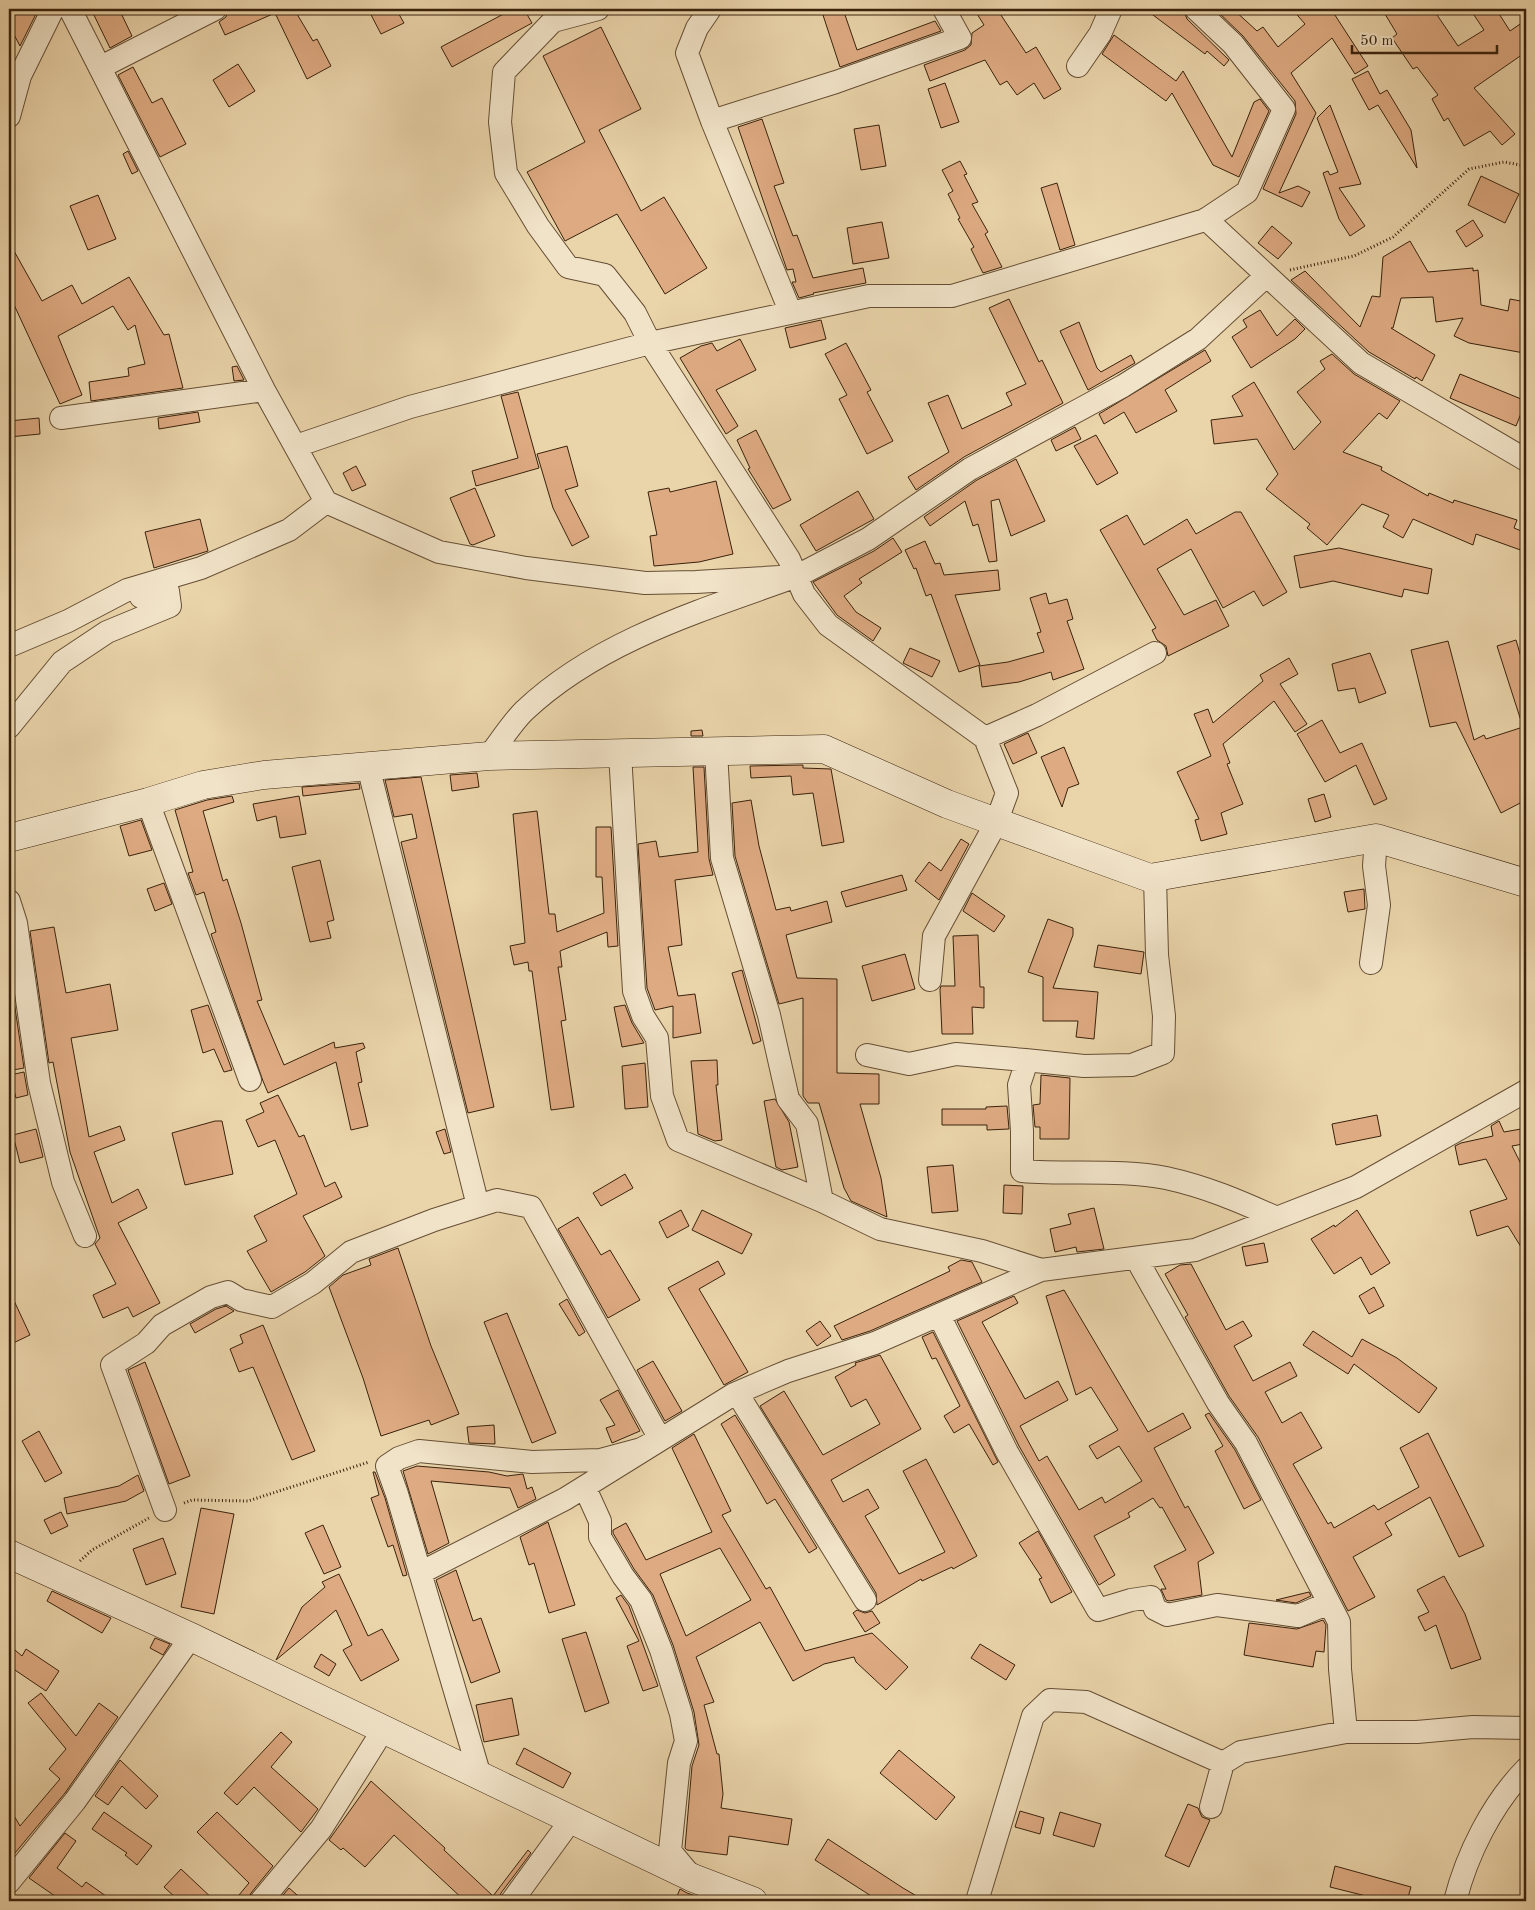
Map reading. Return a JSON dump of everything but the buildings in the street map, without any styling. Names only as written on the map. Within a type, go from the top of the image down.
[{"type":"street","points":[[9,116],[20,76],[53,9]]},
{"type":"street","points":[[70,9],[264,390],[326,502],[439,552],[526,568],[645,583],[797,576]]},
{"type":"street","points":[[101,67],[215,9]]},
{"type":"street","points":[[598,9],[553,21],[504,72],[500,122],[506,173],[538,226],[568,267],[604,275],[635,313],[650,343],[789,559],[804,594],[828,625],[985,738],[1007,793],[996,822],[934,936],[930,980]]},
{"type":"street","points":[[710,9],[697,28],[687,53],[712,121],[790,311]]},
{"type":"street","points":[[712,121],[836,82],[960,38],[944,9]]},
{"type":"street","points":[[1078,66],[1100,34],[1111,9]]},
{"type":"street","points":[[296,446],[410,407],[650,343],[790,311],[869,296],[952,296],[1206,219],[1247,192],[1284,109],[1233,44],[1196,9]]},
{"type":"street","points":[[1206,219],[1361,363],[1526,460]]},
{"type":"street","points":[[489,756],[523,712],[562,680],[628,640],[797,576],[868,539],[970,469],[1123,386],[1198,339],[1266,276]]},
{"type":"street","points":[[61,418],[264,390]]},
{"type":"street","points":[[9,646],[68,621],[127,590],[201,568],[290,530],[326,502]]},
{"type":"street","points":[[9,727],[62,662],[107,632],[170,606],[168,591],[92,608]]},
{"type":"street","points":[[985,738],[1037,715],[1155,653]]},
{"type":"street","points":[[9,838],[148,802],[204,785],[264,774],[489,756],[824,749],[947,804],[1150,878],[1376,838],[1526,883]]},
{"type":"street","points":[[716,751],[722,858],[769,1015],[788,1098],[807,1124],[822,1201]]},
{"type":"street","points":[[620,753],[634,991],[642,1016],[658,1038],[662,1096],[678,1140],[822,1201],[880,1229],[982,1251],[1041,1270]]},
{"type":"street","points":[[368,766],[478,1206]]},
{"type":"street","points":[[148,802],[250,1080]]},
{"type":"street","points":[[1371,963],[1379,905],[1374,866],[1376,838]]},
{"type":"street","points":[[867,1056],[909,1064],[956,1054],[1084,1066],[1132,1065],[1163,1053],[1164,1016],[1158,955],[1155,877]]},
{"type":"street","points":[[9,901],[16,923],[39,1083],[63,1182],[85,1236]]},
{"type":"street","points":[[1024,1060],[1024,1070],[1019,1085],[1022,1171],[1060,1174],[1100,1172],[1165,1178],[1221,1192],[1277,1218]]},
{"type":"street","points":[[420,1573],[585,1488],[737,1393],[788,1371],[875,1343],[1041,1270],[1195,1250],[1356,1188],[1526,1090]]},
{"type":"street","points":[[165,1510],[112,1365],[146,1343],[162,1324],[211,1297],[228,1292],[241,1300],[272,1307],[313,1283],[351,1252],[497,1200],[531,1207],[660,1439],[641,1449],[600,1460],[532,1462],[420,1451],[399,1458],[387,1466],[480,1776]]},
{"type":"street","points":[[1136,1258],[1218,1403],[1246,1443],[1339,1622],[1340,1669],[1346,1732]]},
{"type":"street","points":[[940,1315],[1008,1452],[1098,1610],[1131,1600],[1151,1597],[1155,1609],[1167,1615],[1217,1605],[1298,1616],[1329,1603]]},
{"type":"street","points":[[737,1393],[865,1600]]},
{"type":"street","points":[[585,1488],[600,1521],[600,1537],[623,1576],[641,1600],[661,1650],[680,1714],[686,1741],[679,1763],[670,1851],[693,1878]]},
{"type":"street","points":[[9,1554],[191,1637],[693,1878],[753,1901]]},
{"type":"street","points":[[9,1882],[75,1801],[191,1637]]},
{"type":"street","points":[[977,1901],[1033,1716],[1050,1700],[1086,1702],[1223,1763]]},
{"type":"street","points":[[1211,1807],[1223,1763],[1241,1752],[1346,1732],[1417,1732],[1473,1727],[1526,1728]]},
{"type":"street","points":[[261,1901],[321,1829],[383,1730]]},
{"type":"street","points":[[1455,1901],[1486,1821],[1526,1769]]},
{"type":"street","points":[[512,1901],[571,1820]]},
{"type":"path","points":[[1266,276],[1354,256],[1393,237],[1469,170],[1504,162],[1526,166]]},
{"type":"path","points":[[60,1577],[92,1550],[165,1510],[192,1500],[248,1501],[330,1476],[361,1463],[379,1461],[387,1466]]}]
